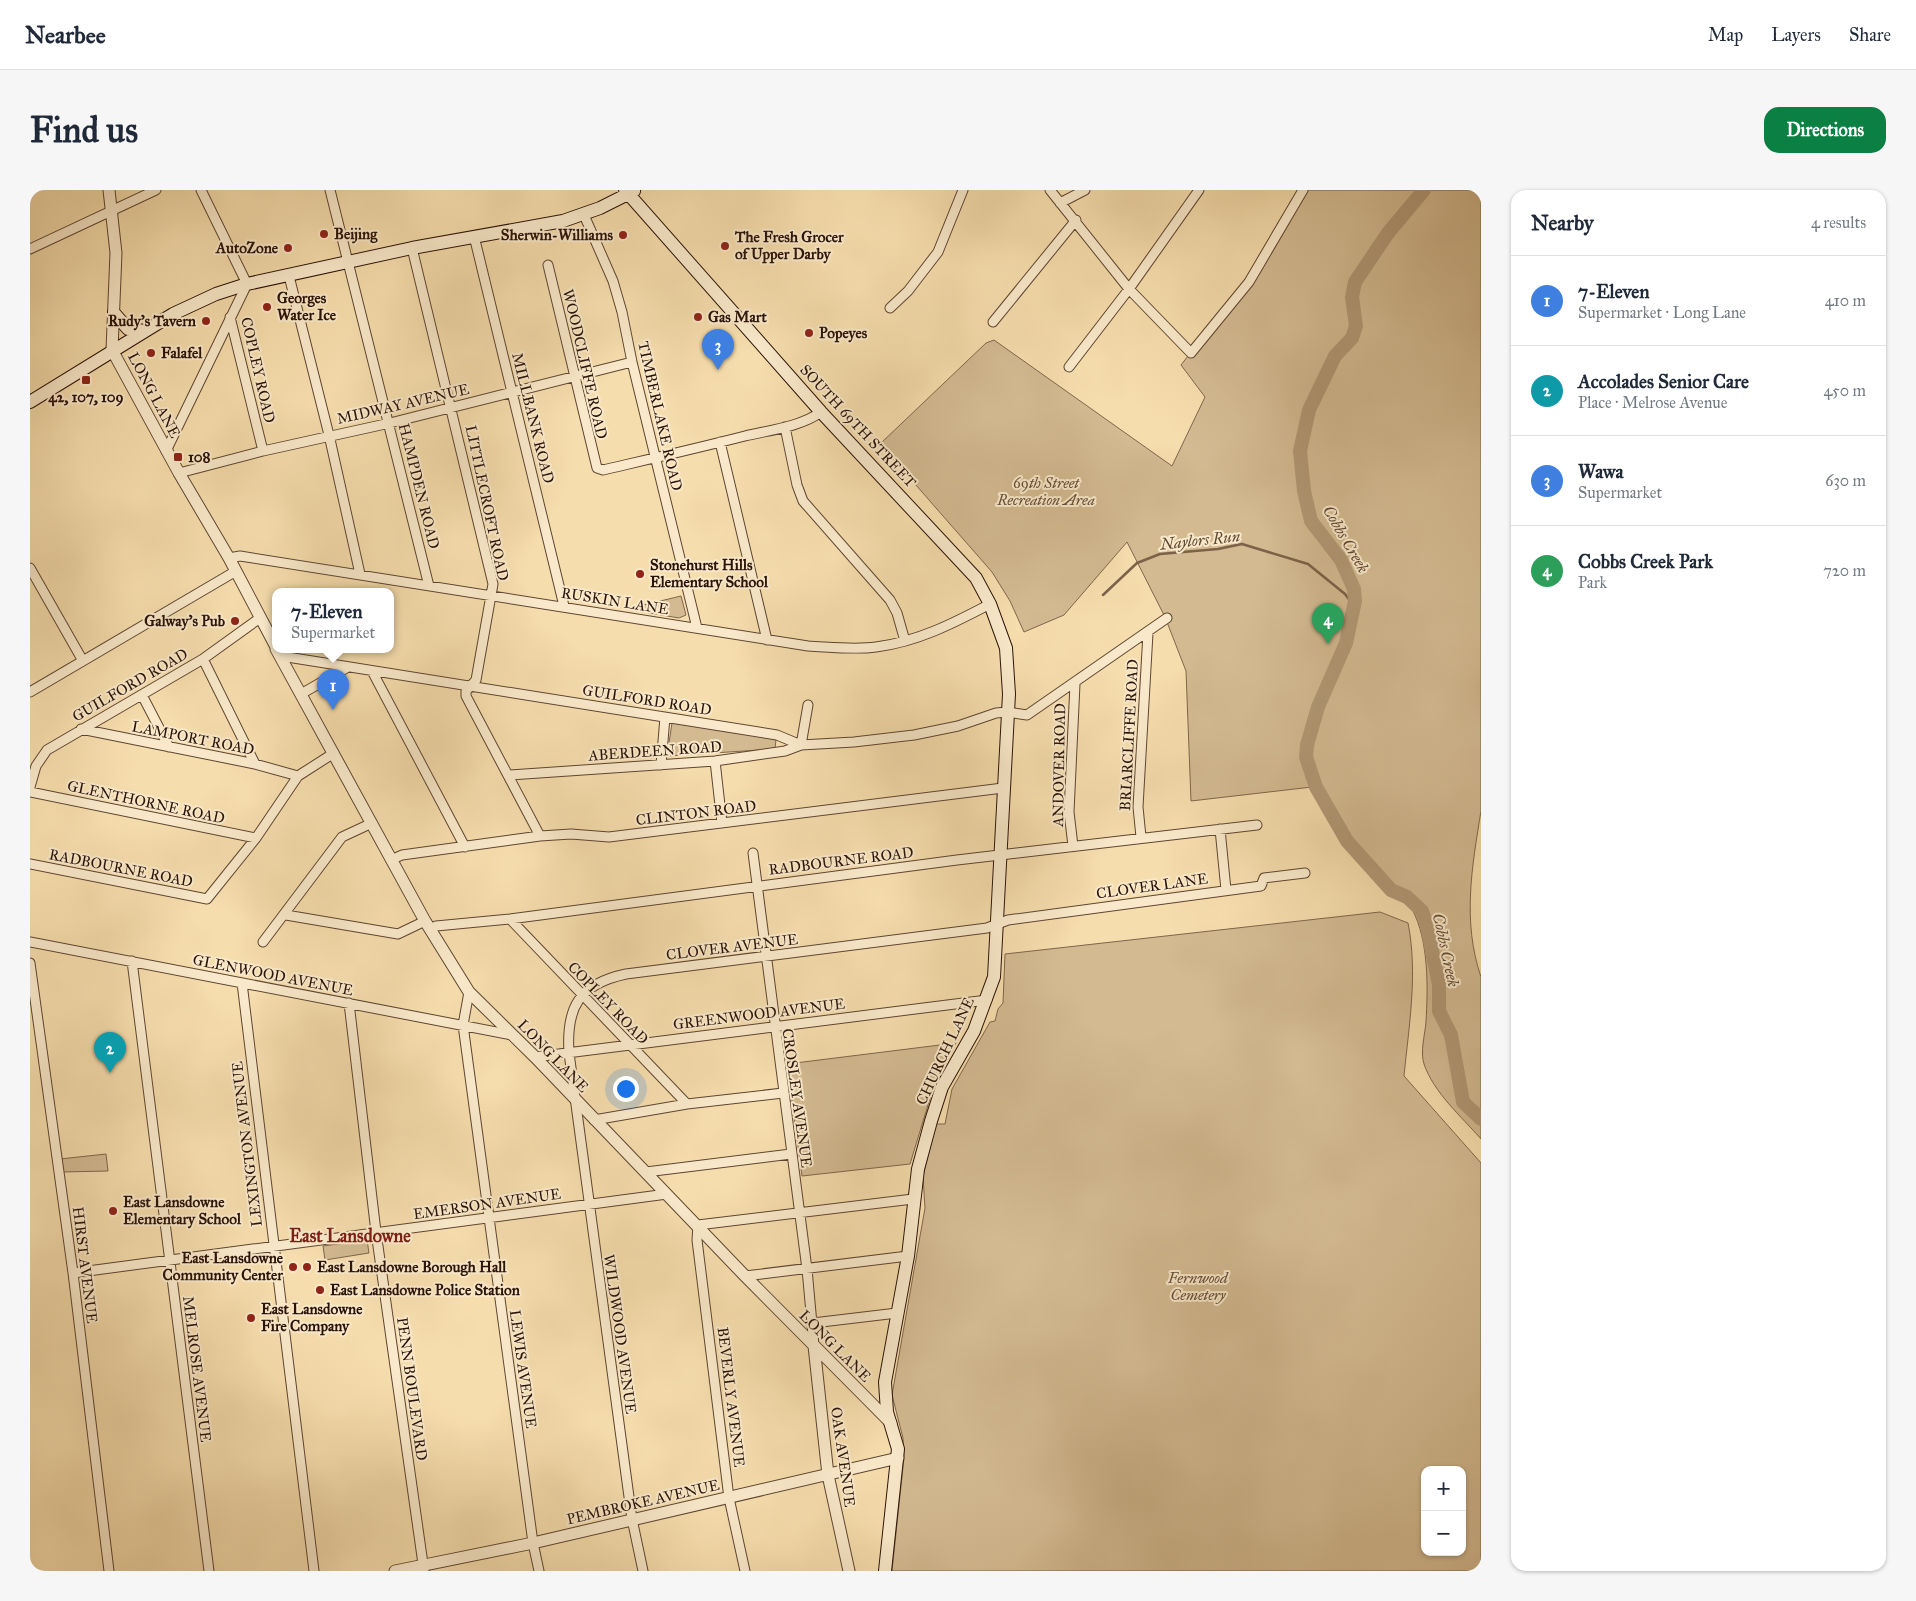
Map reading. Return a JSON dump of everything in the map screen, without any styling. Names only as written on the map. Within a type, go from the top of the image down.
[{"type":"main road","points":[[30,402],[112,350],[182,310],[216,294],[247,284],[412,248],[538,226],[584,215],[629,192]]},
{"type":"main road","name":"SOUTH 69TH STREET","points":[[629,192],[821,412],[976,578],[990,604],[1006,648],[1008,712]]},
{"type":"main road","points":[[114,313],[128,329],[145,331]]},
{"type":"main road","name":"CHURCH LANE","points":[[885,1571],[898,1458],[896,1437],[886,1401],[885,1382],[908,1256],[913,1199],[921,1159],[942,1087],[974,1031],[994,977],[1008,712]]},
{"type":"street","name":"LONG LANE","points":[[109,190],[116,253],[112,350],[166,451],[236,571],[272,641]]},
{"type":"street","points":[[30,249],[156,190]]},
{"type":"street","points":[[202,190],[247,284]]},
{"type":"street","name":"HAMPDEN ROAD","points":[[331,190],[429,586]]},
{"type":"street","points":[[890,308],[908,291],[938,252],[963,190]]},
{"type":"street","points":[[1050,190],[1130,288],[1191,353],[1249,282],[1303,190]]},
{"type":"street","points":[[1060,203],[1086,190]]},
{"type":"street","points":[[1069,367],[1130,288],[1199,190]]},
{"type":"street","name":"TIMBERLAKE ROAD","points":[[584,215],[613,281],[622,312],[632,362],[697,628]]},
{"type":"street","points":[[993,322],[1076,220]]},
{"type":"street","name":"MILLBANK ROAD","points":[[474,236],[564,606]]},
{"type":"street","name":"LITTLECROFT ROAD","points":[[412,248],[493,584],[476,680],[469,687]]},
{"type":"street","name":"WOODCLIFFE ROAD","points":[[548,269],[597,468],[603,470],[656,458]]},
{"type":"street","points":[[289,276],[329,435],[360,574]]},
{"type":"street","name":"COPLEY ROAD","points":[[247,284],[230,317],[263,451]]},
{"type":"street","points":[[166,451],[230,317]]},
{"type":"street","name":"MIDWAY AVENUE","points":[[179,473],[329,435],[452,408],[632,362]]},
{"type":"street","points":[[656,458],[785,426],[810,419],[821,412]]},
{"type":"street","points":[[785,426],[797,485],[803,501],[890,600],[897,613],[905,641]]},
{"type":"street","points":[[720,442],[767,640]]},
{"type":"street","name":"RUSKIN LANE","points":[[228,558],[240,556],[360,574],[808,646],[876,647],[905,641],[946,627],[990,604]]},
{"type":"street","points":[[30,568],[83,661]]},
{"type":"street","points":[[30,692],[236,571]]},
{"type":"street","name":"GUILFORD ROAD","points":[[30,787],[36,766],[47,750],[203,659],[260,618]]},
{"type":"street","name":"GUILFORD ROAD","points":[[286,653],[348,667],[777,735],[801,745],[914,735],[1008,712],[1027,715],[1075,684],[1167,618]]},
{"type":"street","name":"BRIARCLIFFE ROAD","points":[[1141,837],[1138,807],[1148,633]]},
{"type":"street","name":"LONG LANE","points":[[278,653],[428,925],[469,992],[535,1057],[574,1100],[745,1276],[891,1422]]},
{"type":"street","points":[[203,659],[254,764]]},
{"type":"street","points":[[301,694],[348,667]]},
{"type":"street","points":[[372,671],[465,847]]},
{"type":"street","name":"ANDOVER ROAD","points":[[1073,846],[1069,812],[1075,684]]},
{"type":"street","points":[[469,687],[466,691],[466,696],[510,775],[540,836]]},
{"type":"street","points":[[142,695],[169,747]]},
{"type":"street","points":[[801,745],[808,705]]},
{"type":"street","points":[[661,765],[665,717]]},
{"type":"street","name":"LAMPORT ROAD","points":[[81,729],[254,764],[298,776]]},
{"type":"street","name":"ABERDEEN ROAD","points":[[510,775],[715,761],[785,751],[801,745]]},
{"type":"street","points":[[256,838],[298,776],[334,753]]},
{"type":"street","points":[[715,761],[722,823]]},
{"type":"street","name":"CLINTON ROAD","points":[[393,859],[402,855],[540,836],[571,834],[609,837],[1003,788]]},
{"type":"street","name":"GLENTHORNE ROAD","points":[[30,792],[256,838]]},
{"type":"street","points":[[264,942],[286,915],[342,837],[372,823]]},
{"type":"street","name":"RADBOURNE ROAD","points":[[286,915],[398,934],[428,925],[436,926],[510,919],[1141,837],[1257,825]]},
{"type":"street","points":[[1220,829],[1226,890]]},
{"type":"street","name":"RADBOURNE ROAD","points":[[30,864],[207,899],[256,838]]},
{"type":"street","name":"CROSLEY AVENUE","points":[[752,853],[807,1269],[814,1346]]},
{"type":"street","name":"CLOVER LANE","points":[[997,924],[1008,920],[1261,886],[1263,885],[1264,878],[1305,873]]},
{"type":"street","name":"COPLEY ROAD","points":[[510,919],[581,996],[687,1104]]},
{"type":"street","name":"CLOVER AVENUE","points":[[574,1100],[569,1053],[569,1023],[574,1007],[581,996],[598,983],[612,977],[987,928],[997,924]]},
{"type":"street","name":"GLENWOOD AVENUE","points":[[30,942],[512,1034]]},
{"type":"street","name":"MELROSE AVENUE","points":[[132,961],[209,1571]]},
{"type":"street","name":"HIRST AVENUE","points":[[30,963],[73,1273],[109,1571]]},
{"type":"street","name":"LEXINGTON AVENUE","points":[[242,982],[314,1571]]},
{"type":"street","name":"LEWIS AVENUE","points":[[469,992],[463,1025],[533,1543],[539,1571]]},
{"type":"street","name":"GREENWOOD AVENUE","points":[[535,1057],[987,1000]]},
{"type":"street","name":"PENN BOULEVARD","points":[[348,1003],[376,1232],[423,1568]]},
{"type":"street","points":[[594,1120],[687,1104],[783,1093]]},
{"type":"street","name":"WILDWOOD AVENUE","points":[[574,1100],[632,1519],[643,1571]]},
{"type":"street","points":[[646,1172],[791,1154]]},
{"type":"street","name":"EMERSON AVENUE","points":[[73,1273],[667,1194]]},
{"type":"street","points":[[698,1226],[913,1199]]},
{"type":"street","name":"BEVERLY AVENUE","points":[[698,1226],[697,1240],[729,1498],[745,1571]]},
{"type":"street","points":[[745,1276],[908,1256]]},
{"type":"street","points":[[813,1322],[897,1313]]},
{"type":"street","name":"OAK AVENUE","points":[[814,1346],[828,1475],[849,1571]]},
{"type":"street","name":"PEMBROKE AVENUE","points":[[395,1571],[423,1568],[898,1458]]},
{"type":"green space","name":"69th Street Recreation Area","points":[[1306,190],[1481,190],[1481,811],[1472,873],[1470,915],[1475,956],[1481,977],[1481,1139],[1434,1085],[1424,1064],[1422,1054],[1427,1008],[1426,964],[1422,935],[1412,909],[1400,896],[1379,881],[1347,847],[1323,812],[1312,787],[1191,801],[1186,671],[1165,617],[1127,542],[1064,615],[1024,632],[1010,601],[992,572],[880,444],[986,343],[994,340],[1172,466],[1205,397],[1181,365],[1261,262]]},
{"type":"green space","points":[[681,596],[686,615],[679,618],[627,609]]},
{"type":"green space","points":[[672,723],[776,739],[775,749],[667,756]]},
{"type":"green space","name":"Fernwood Cemetery","points":[[1380,912],[1408,923],[1411,942],[1412,980],[1404,1076],[1481,1163],[1481,1571],[892,1571],[904,1458],[903,1438],[892,1395],[925,1208],[923,1176],[936,1124],[945,1124],[952,1089],[990,1022],[995,1021],[998,1009],[1003,1003],[1005,954]]},
{"type":"green space","points":[[956,1043],[935,1082],[910,1164],[802,1176],[787,1064]]},
{"type":"green space","points":[[106,1154],[108,1171],[61,1172],[60,1159]]},
{"type":"green space","points":[[367,1240],[369,1253],[325,1260],[323,1246]]},
{"type":"waterway","name":"Cobbs Creek","points":[[1424,190],[1388,233],[1355,282],[1352,297],[1356,326],[1352,338],[1335,356],[1309,410],[1300,451],[1304,491],[1311,521],[1341,560],[1354,589],[1355,601],[1346,643],[1318,707],[1307,745],[1306,757],[1316,787],[1347,841],[1391,890],[1407,897],[1422,911],[1427,926],[1439,985],[1439,1011],[1451,1035],[1463,1102],[1481,1119]]},
{"type":"waterway","name":"Naylors Run","points":[[1103,595],[1137,563],[1160,554],[1218,549],[1242,544],[1308,564],[1345,594],[1354,606]]},
{"type":"place","name":"Beijing","points":[[324,234]]},
{"type":"place","name":"Sherwin-Williams","points":[[623,235]]},
{"type":"place","name":"The Fresh Grocer of Upper Darby","points":[[725,246]]},
{"type":"place","name":"AutoZone","points":[[288,248]]},
{"type":"place","name":"Georges Water Ice","points":[[267,307]]},
{"type":"place","name":"Gas Mart","points":[[698,317]]},
{"type":"place","name":"Rudy's Tavern","points":[[206,321]]},
{"type":"place","name":"Popeyes","points":[[809,333]]},
{"type":"place","name":"Falafel","points":[[151,353]]},
{"type":"place","name":"Wawa","points":[[718,370]]},
{"type":"place","name":"42, 107, 109","points":[[86,380]]},
{"type":"place","name":"108","points":[[178,457]]},
{"type":"place","name":"Stonehurst Hills Elementary School","points":[[640,574]]},
{"type":"place","name":"Galway's Pub","points":[[235,621]]},
{"type":"place","name":"Cobbs Creek Park","points":[[1328,644]]},
{"type":"place","name":"7-Eleven","points":[[333,710]]},
{"type":"place","name":"Accolades Senior Care","points":[[110,1073]]},
{"type":"place","name":"East Lansdowne Elementary School","points":[[113,1211]]},
{"type":"place","name":"East Lansdowne Community Center","points":[[293,1267]]},
{"type":"place","name":"East Lansdowne Borough Hall","points":[[307,1267]]},
{"type":"place","name":"East Lansdowne Police Station","points":[[320,1290]]},
{"type":"place","name":"East Lansdowne Fire Company","points":[[251,1318]]},
{"type":"district","name":"East Lansdowne","points":[[350,1236]]}]
